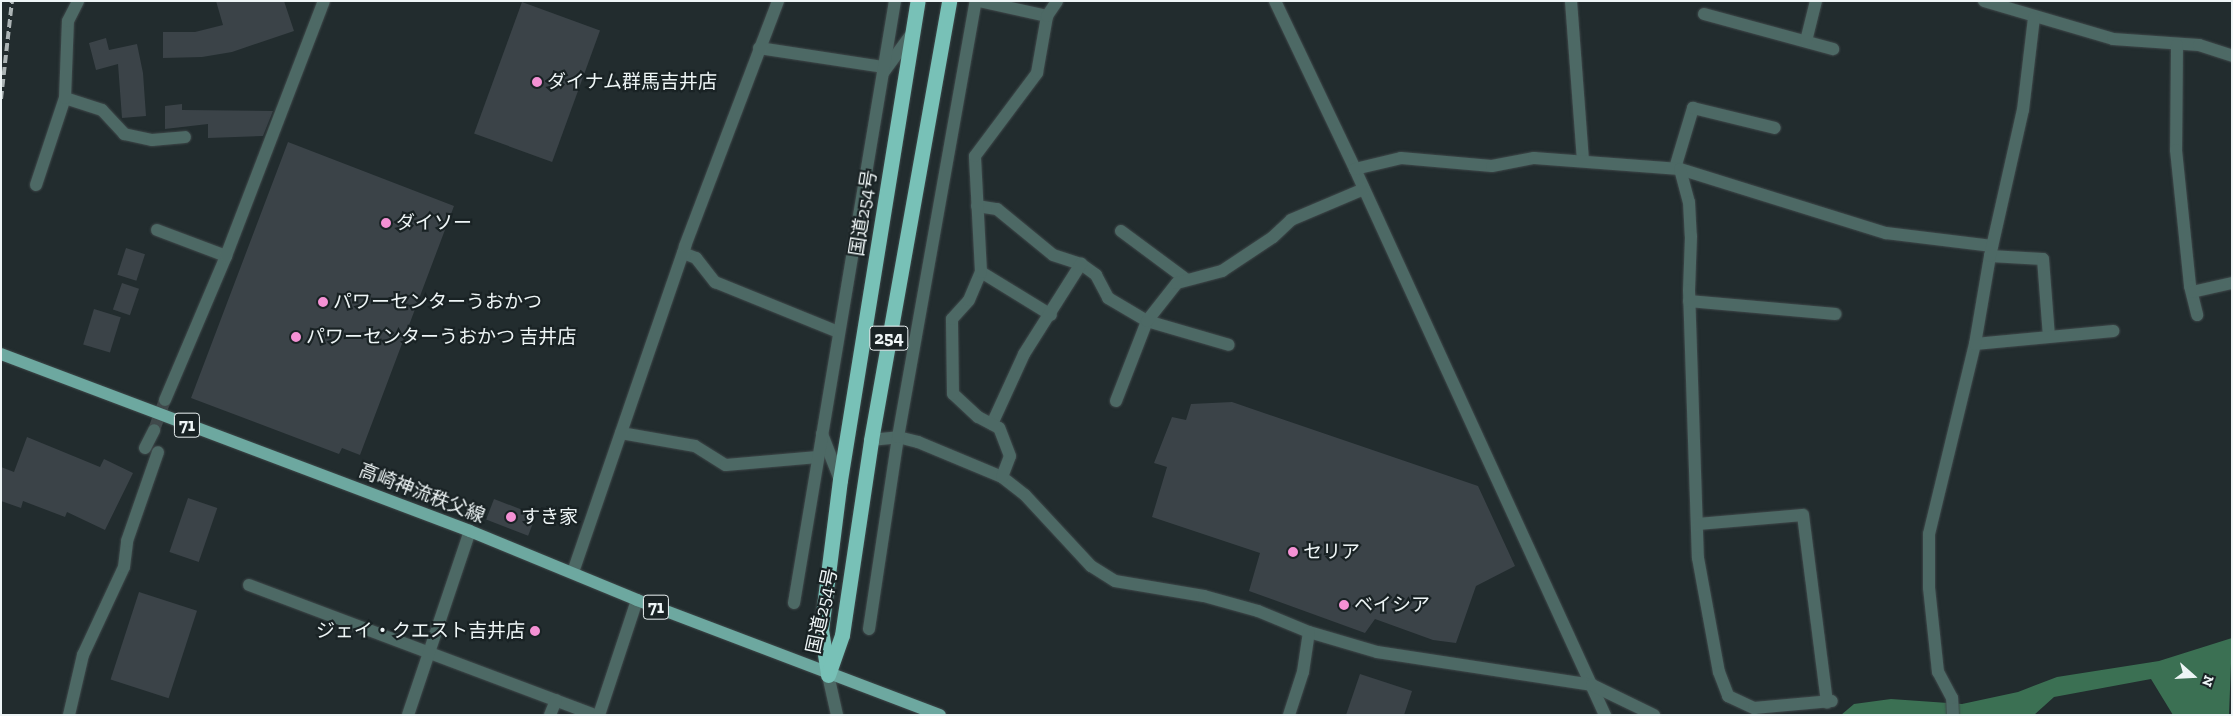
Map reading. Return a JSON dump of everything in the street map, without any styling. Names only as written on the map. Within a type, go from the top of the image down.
[{"type":"highway","name":"国道254号","points":[[828,675],[821,630],[840,480],[918,1]]},
{"type":"highway","name":"国道254号","points":[[828,675],[842,635],[871,440],[949,1]]},
{"type":"main road","name":"高崎神流秩父線","points":[[1,354],[470,530],[637,600],[828,675],[940,715]]},
{"type":"street","points":[[36,186],[65,98],[68,21],[78,1]]},
{"type":"street","points":[[165,400],[226,256],[324,1]]},
{"type":"street","points":[[573,572],[683,253],[778,1]]},
{"type":"street","points":[[794,603],[821,432],[895,1]]},
{"type":"street","points":[[1002,477],[1010,456],[999,428],[978,417],[953,394],[952,319],[969,300],[981,272],[975,156],[1037,73],[1047,16],[1057,1]]},
{"type":"street","points":[[1275,1],[1356,169],[1605,715]]},
{"type":"street","points":[[1571,1],[1583,159]]},
{"type":"street","points":[[1806,41],[1816,1]]},
{"type":"street","points":[[1984,1],[2008,5],[2034,18],[2113,39],[2177,46],[2199,45],[2232,56]]},
{"type":"street","points":[[868,629],[898,437],[975,4],[1047,16]]},
{"type":"street","points":[[1704,14],[1833,49]]},
{"type":"street","points":[[1953,715],[1952,698],[1938,672],[1929,588],[1929,534],[1975,344],[1991,251],[2023,110],[2034,18]]},
{"type":"street","points":[[882,71],[913,32]]},
{"type":"street","points":[[2177,46],[2176,150],[2192,292],[2197,315]]},
{"type":"street","points":[[759,48],[882,71]]},
{"type":"street","points":[[65,98],[102,110],[124,134],[152,140],[185,137]]},
{"type":"street","points":[[1698,524],[1803,515],[1830,702],[1754,712],[1728,696],[1719,672],[1698,558],[1689,301],[1689,202],[1678,168],[1693,108],[1775,128]]},
{"type":"street","points":[[1356,169],[1401,158],[1492,166],[1534,158],[1583,159],[1678,168],[1886,233],[2043,260],[2049,337]]},
{"type":"street","points":[[1116,401],[1147,321],[1177,283],[1222,271],[1273,237],[1292,220],[1364,189]]},
{"type":"street","points":[[978,206],[997,209],[1053,255],[1081,264],[1096,275],[1108,298],[1147,321],[1229,345]]},
{"type":"street","points":[[156,230],[226,256]]},
{"type":"street","points":[[1121,231],[1187,280]]},
{"type":"street","points":[[683,253],[696,258],[715,282],[838,332]]},
{"type":"street","points":[[992,424],[1024,354],[1051,315],[1081,264]]},
{"type":"street","points":[[981,272],[1051,315]]},
{"type":"street","points":[[2192,292],[2232,283]]},
{"type":"street","points":[[1689,301],[1835,314]]},
{"type":"street","points":[[1975,344],[2113,331]]},
{"type":"street","points":[[145,448],[154,430]]},
{"type":"street","points":[[821,432],[840,480]]},
{"type":"street","points":[[621,433],[695,446],[726,465],[818,458]]},
{"type":"street","points":[[871,440],[898,437],[1002,477],[1025,495],[1091,566],[1115,581],[1204,596],[1258,611],[1310,632],[1377,652],[1592,685],[1654,715]]},
{"type":"street","points":[[69,715],[83,655],[124,567],[127,541],[158,452]]},
{"type":"street","points":[[408,715],[431,654],[470,530]]},
{"type":"street","points":[[249,585],[594,715]]},
{"type":"street","points":[[599,715],[637,600]]},
{"type":"street","points":[[1289,715],[1303,672],[1310,632]]},
{"type":"street","points":[[828,675],[837,715]]},
{"type":"street","points":[[550,715],[556,700]]},
{"type":"green space","points":[[2232,638],[2229,715],[2173,715],[2151,679],[2054,697],[2034,715],[1841,715],[1854,704],[1891,699],[1962,704],[2018,692],[2057,677],[2159,661]]},
{"type":"building","points":[[216,1],[284,1],[294,31],[232,52],[202,57],[163,58],[163,32],[195,32],[223,25]]},
{"type":"building","name":"ダイナム群馬吉井店","points":[[522,2],[600,30],[552,162],[474,134]]},
{"type":"building","points":[[106,38],[109,50],[137,44],[143,73],[146,116],[122,118],[118,64],[96,70],[89,43]]},
{"type":"building","points":[[182,104],[182,110],[273,111],[263,136],[208,138],[208,124],[165,129],[165,106]]},
{"type":"building","name":"パワーセンターうおかつ","points":[[288,142],[454,206],[360,455],[342,448],[339,454],[191,398]]},
{"type":"building","points":[[126,248],[145,254],[136,281],[117,275]]},
{"type":"building","points":[[122,283],[139,289],[130,315],[113,309]]},
{"type":"building","points":[[94,309],[121,317],[110,353],[83,344]]},
{"type":"building","points":[[1232,402],[1478,486],[1515,566],[1476,586],[1456,643],[1433,640],[1375,619],[1365,633],[1249,591],[1260,553],[1152,517],[1167,467],[1154,463],[1172,417],[1186,420],[1191,404]]},
{"type":"building","points":[[27,437],[100,467],[104,459],[133,473],[105,530],[67,512],[65,517],[23,501],[21,508],[1,501],[1,467],[14,472]]},
{"type":"building","points":[[188,498],[217,508],[199,562],[169,552]]},
{"type":"building","name":"すき家","points":[[494,499],[536,515],[528,536],[486,520]]},
{"type":"building","points":[[139,592],[197,611],[169,698],[111,679]]},
{"type":"building","points":[[1360,674],[1412,691],[1404,715],[1346,715]]},
{"type":"tunnel","points":[[154,430],[165,400]]},
{"type":"railway","points":[[1,99],[12,1]]},
{"type":"place","name":"ダイナム群馬吉井店","points":[[537,82]]},
{"type":"place","name":"ダイソー","points":[[386,223]]},
{"type":"place","name":"パワーセンターうおかつ","points":[[323,302]]},
{"type":"place","name":"パワーセンターうおかつ 吉井店","points":[[296,337]]},
{"type":"place","name":"すき家","points":[[511,517]]},
{"type":"place","name":"セリア","points":[[1293,552]]},
{"type":"place","name":"ベイシア","points":[[1344,605]]},
{"type":"place","name":"ジェイ・クエスト吉井店","points":[[535,631]]}]
